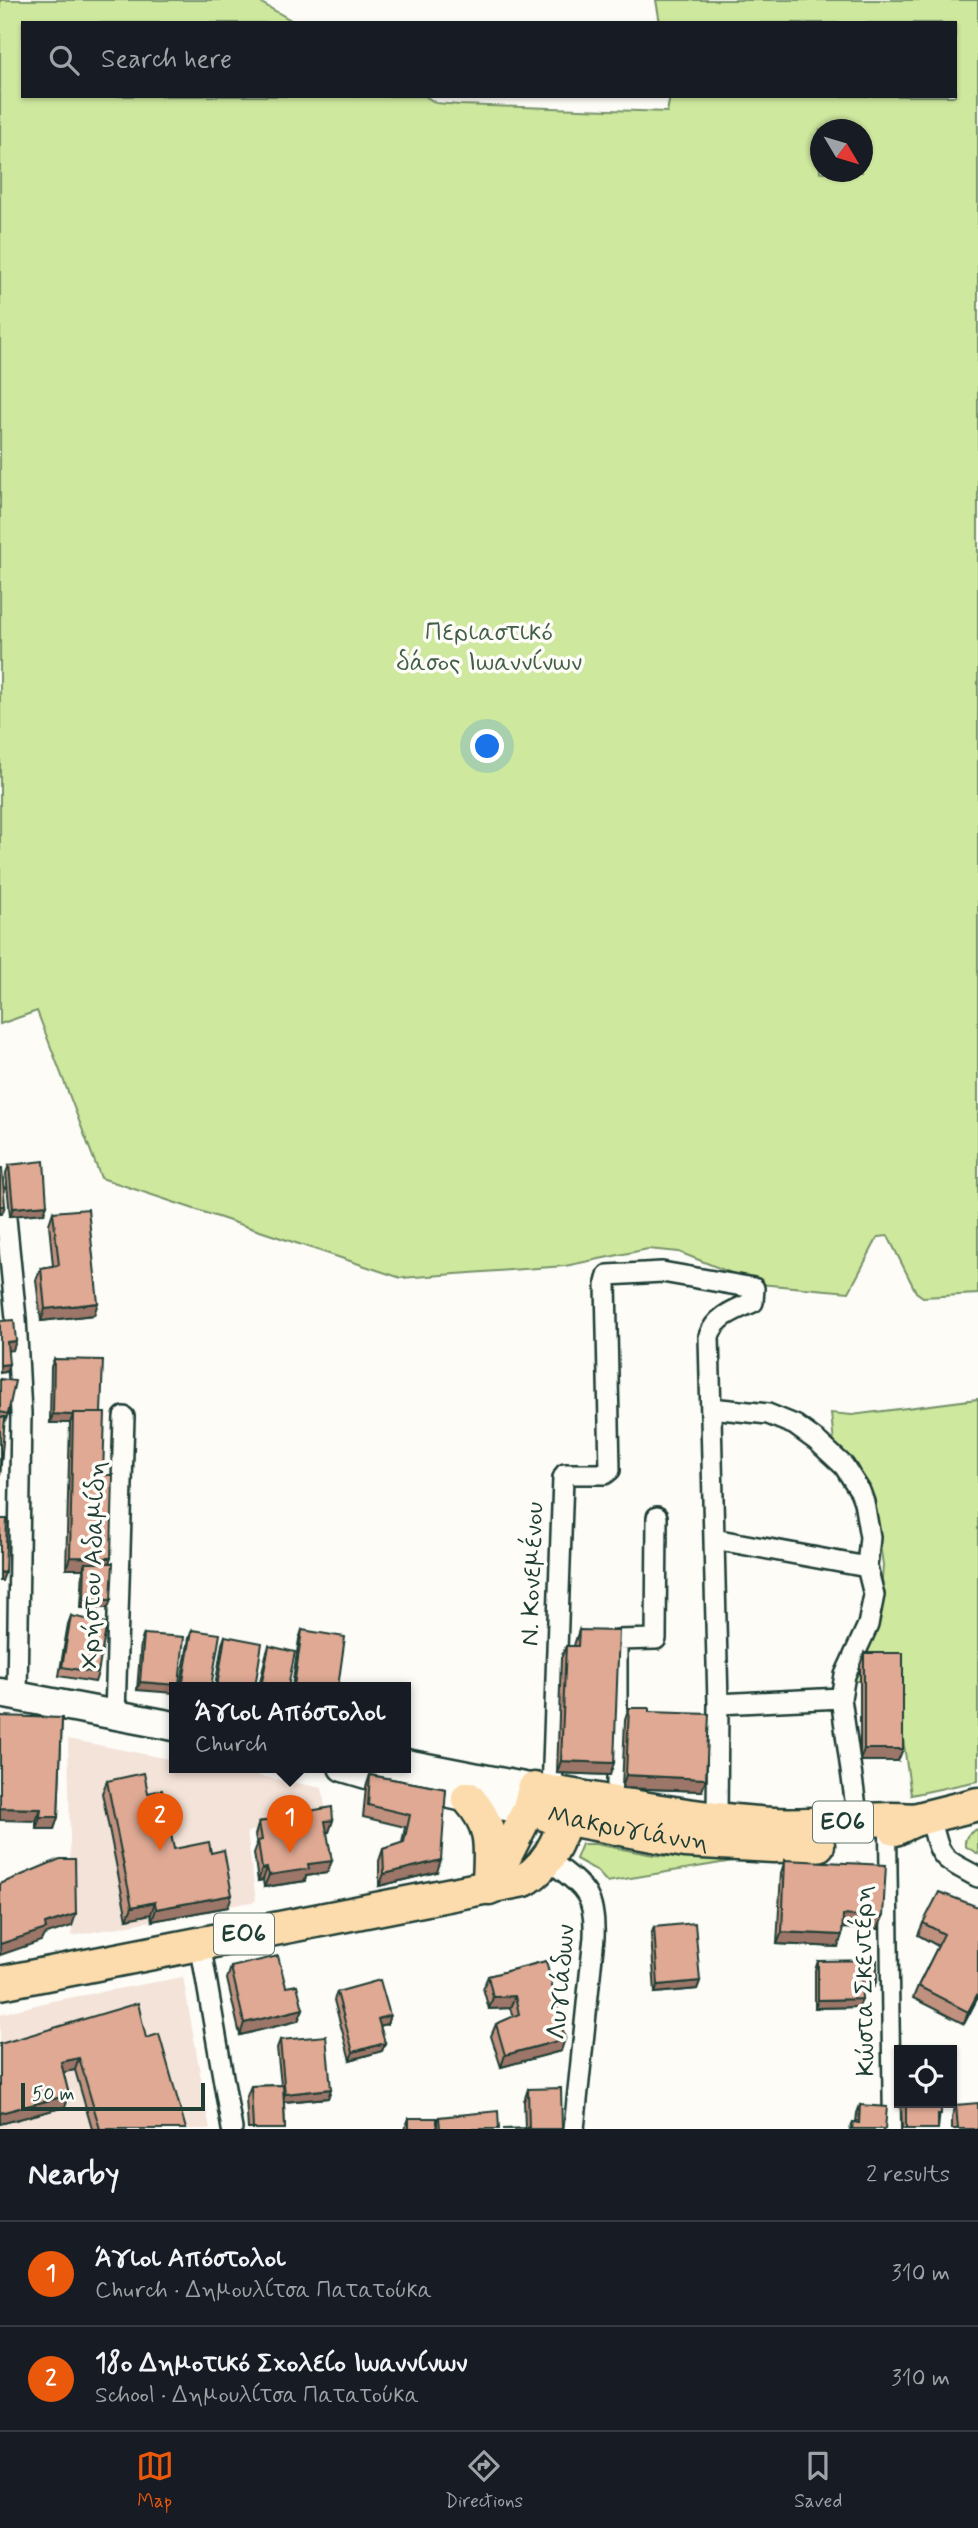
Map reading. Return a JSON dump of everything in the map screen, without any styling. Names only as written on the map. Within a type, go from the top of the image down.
[{"type":"main road","points":[[9,1695],[169,1725]]},
{"type":"main road","name":"Μακρυγιάννη","points":[[411,1766],[550,1801],[656,1837],[735,1845],[826,1844],[978,1804]]},
{"type":"main road","name":"Μακρυγιάννη","points":[[363,1773],[468,1798],[617,1803],[717,1819],[808,1825],[858,1821],[911,1823]]},
{"type":"main road","points":[[468,1798],[489,1830],[489,1888]]},
{"type":"main road","name":"ΕΟ6","points":[[0,1983],[524,1880],[540,1869],[548,1858],[550,1801]]},
{"type":"main road","points":[[489,1888],[550,1801]]},
{"type":"street","points":[[4,1198],[8,1318],[20,1413],[9,1695]]},
{"type":"street","name":"Ν. Κονεμένου","points":[[550,1801],[563,1478],[565,1474],[605,1474],[610,1470],[608,1275],[662,1272],[754,1288],[753,1302],[731,1312],[713,1325],[709,1336],[711,1408]]},
{"type":"street","points":[[717,1819],[718,1704],[711,1408],[768,1414],[807,1433],[844,1466],[860,1490],[869,1521],[867,1567],[874,1595],[865,1633],[845,1675],[841,1698],[858,1821]]},
{"type":"street","name":"Χρήστου Αδαμίδη","points":[[115,1715],[124,1417]]},
{"type":"street","points":[[617,1803],[618,1640],[656,1639],[657,1517]]},
{"type":"street","points":[[713,1539],[867,1567]]},
{"type":"street","points":[[718,1704],[841,1698]]},
{"type":"street","points":[[911,1823],[947,1861],[978,1877]]},
{"type":"street","name":"Κώστα Σκεντέρη","points":[[892,2129],[911,1823]]},
{"type":"street","name":"Λυγιάδων","points":[[548,1858],[580,1886],[594,1906],[594,1937],[574,2129]]},
{"type":"street","points":[[200,1943],[232,2129]]},
{"type":"shaded area","points":[[68,1739],[169,1759],[169,1773],[246,1773],[322,1788],[327,1819],[247,1832],[256,1901],[72,1936]]},
{"type":"shaded area","points":[[183,1977],[210,2129],[0,2129],[0,2014],[52,2001]]},
{"type":"green space","name":"Περιαστικό δάσος Ιωαννίνων","points":[[0,0],[256,0],[293,21],[21,21],[21,98],[428,98],[436,103],[460,105],[667,112],[670,98],[957,98],[957,21],[660,21],[656,0],[978,0],[978,1294],[923,1297],[916,1292],[888,1236],[878,1237],[849,1292],[759,1284],[679,1252],[648,1249],[565,1266],[401,1278],[101,1178],[37,1011],[0,1024]]},
{"type":"green space","points":[[978,1399],[978,1781],[911,1795],[894,1674],[853,1682],[879,1622],[883,1565],[875,1509],[860,1476],[834,1443],[831,1413],[852,1415]]},
{"type":"green space","points":[[978,1829],[978,1854],[965,1846],[965,1840]]},
{"type":"green space","points":[[582,1844],[654,1855],[733,1861],[607,1882],[596,1870],[576,1859]]},
{"type":"building","points":[[44,1161],[47,1205],[13,1208],[9,1165]]},
{"type":"building","points":[[2,1168],[5,1206],[0,1206]]},
{"type":"building","points":[[88,1209],[98,1303],[45,1309],[41,1268],[59,1265],[53,1212]]},
{"type":"building","points":[[14,1320],[16,1341],[7,1342],[9,1364],[0,1365],[0,1321]]},
{"type":"building","points":[[54,1359],[103,1360],[101,1413],[53,1414]]},
{"type":"building","points":[[0,1379],[15,1381],[8,1414],[0,1412]]},
{"type":"building","points":[[73,1413],[105,1413],[103,1475],[113,1475],[111,1558],[70,1557]]},
{"type":"building","points":[[0,1417],[5,1417],[0,1476]]},
{"type":"building","points":[[0,1519],[7,1519],[5,1573],[0,1572]]},
{"type":"building","points":[[85,1563],[113,1563],[111,1600],[84,1599]]},
{"type":"building","points":[[71,1616],[107,1623],[98,1673],[62,1667]]},
{"type":"building","points":[[192,1630],[220,1634],[212,1682],[183,1682]]},
{"type":"building","points":[[302,1630],[345,1637],[339,1682],[295,1682]]},
{"type":"building","points":[[579,1630],[619,1631],[614,1763],[561,1761],[566,1646],[578,1646]]},
{"type":"building","points":[[144,1634],[184,1637],[179,1682],[169,1682],[169,1684],[140,1682]]},
{"type":"building","points":[[225,1636],[262,1643],[256,1682],[218,1682]]},
{"type":"building","points":[[269,1646],[295,1652],[289,1682],[262,1682]]},
{"type":"building","points":[[864,1653],[903,1653],[903,1749],[864,1749]]},
{"type":"building","points":[[629,1708],[649,1708],[649,1712],[709,1714],[706,1779],[626,1775]]},
{"type":"building","points":[[0,1716],[62,1718],[58,1817],[40,1817],[41,1809],[0,1808]]},
{"type":"building","points":[[144,1773],[148,1793],[162,1790],[174,1849],[209,1842],[211,1853],[224,1850],[232,1895],[156,1909],[155,1902],[132,1907],[107,1781]]},
{"type":"building","points":[[370,1775],[446,1789],[441,1860],[384,1874],[383,1849],[404,1842],[410,1815],[368,1805]]},
{"type":"building","points":[[332,1807],[333,1820],[325,1821],[332,1861],[308,1864],[309,1869],[269,1875],[267,1868],[262,1869],[258,1841],[262,1840],[259,1822]]},
{"type":"building","points":[[60,1859],[75,1859],[76,1914],[45,1924],[46,1929],[0,1944],[0,1884]]},
{"type":"building","points":[[785,1860],[886,1865],[883,1917],[843,1915],[842,1935],[782,1932]]},
{"type":"building","points":[[939,1892],[978,1907],[978,1993],[968,2012],[918,1986],[944,1934],[923,1923]]},
{"type":"building","points":[[695,1923],[700,1981],[658,1985],[654,1927]]},
{"type":"building","points":[[278,1956],[286,1987],[297,1985],[303,2009],[244,2023],[231,1967]]},
{"type":"building","points":[[877,1960],[877,1979],[861,1979],[862,1999],[818,2000],[818,1961]]},
{"type":"building","points":[[546,1961],[565,2039],[505,2055],[496,2024],[519,2014],[515,1996],[493,1997],[488,1976]]},
{"type":"building","points":[[380,1980],[390,2015],[378,2019],[385,2043],[353,2052],[337,1992]]},
{"type":"building","points":[[138,2003],[146,2038],[159,2034],[186,2129],[100,2129],[79,2058],[61,2062],[69,2095],[0,2113],[0,2044]]},
{"type":"building","points":[[326,2036],[331,2089],[285,2094],[280,2040]]},
{"type":"building","points":[[283,2085],[285,2129],[253,2129],[251,2086]]},
{"type":"building","points":[[561,2088],[562,2129],[503,2129],[529,2128],[528,2089]]},
{"type":"building","points":[[978,2103],[978,2129],[958,2129],[957,2105]]},
{"type":"building","points":[[860,2105],[887,2107],[885,2129],[852,2129],[853,2122],[859,2123]]},
{"type":"building","points":[[906,2108],[941,2108],[941,2114],[938,2114],[938,2129],[906,2129]]},
{"type":"building","points":[[498,2111],[499,2129],[440,2129],[439,2117]]},
{"type":"building","points":[[409,2118],[437,2118],[437,2129],[409,2129]]},
{"type":"place","name":"18ο Δημοτικό Σχολείο Ιωαννίνων","points":[[160,1851]]},
{"type":"place","name":"Άγιοι Απόστολοι","points":[[290,1853]]}]
